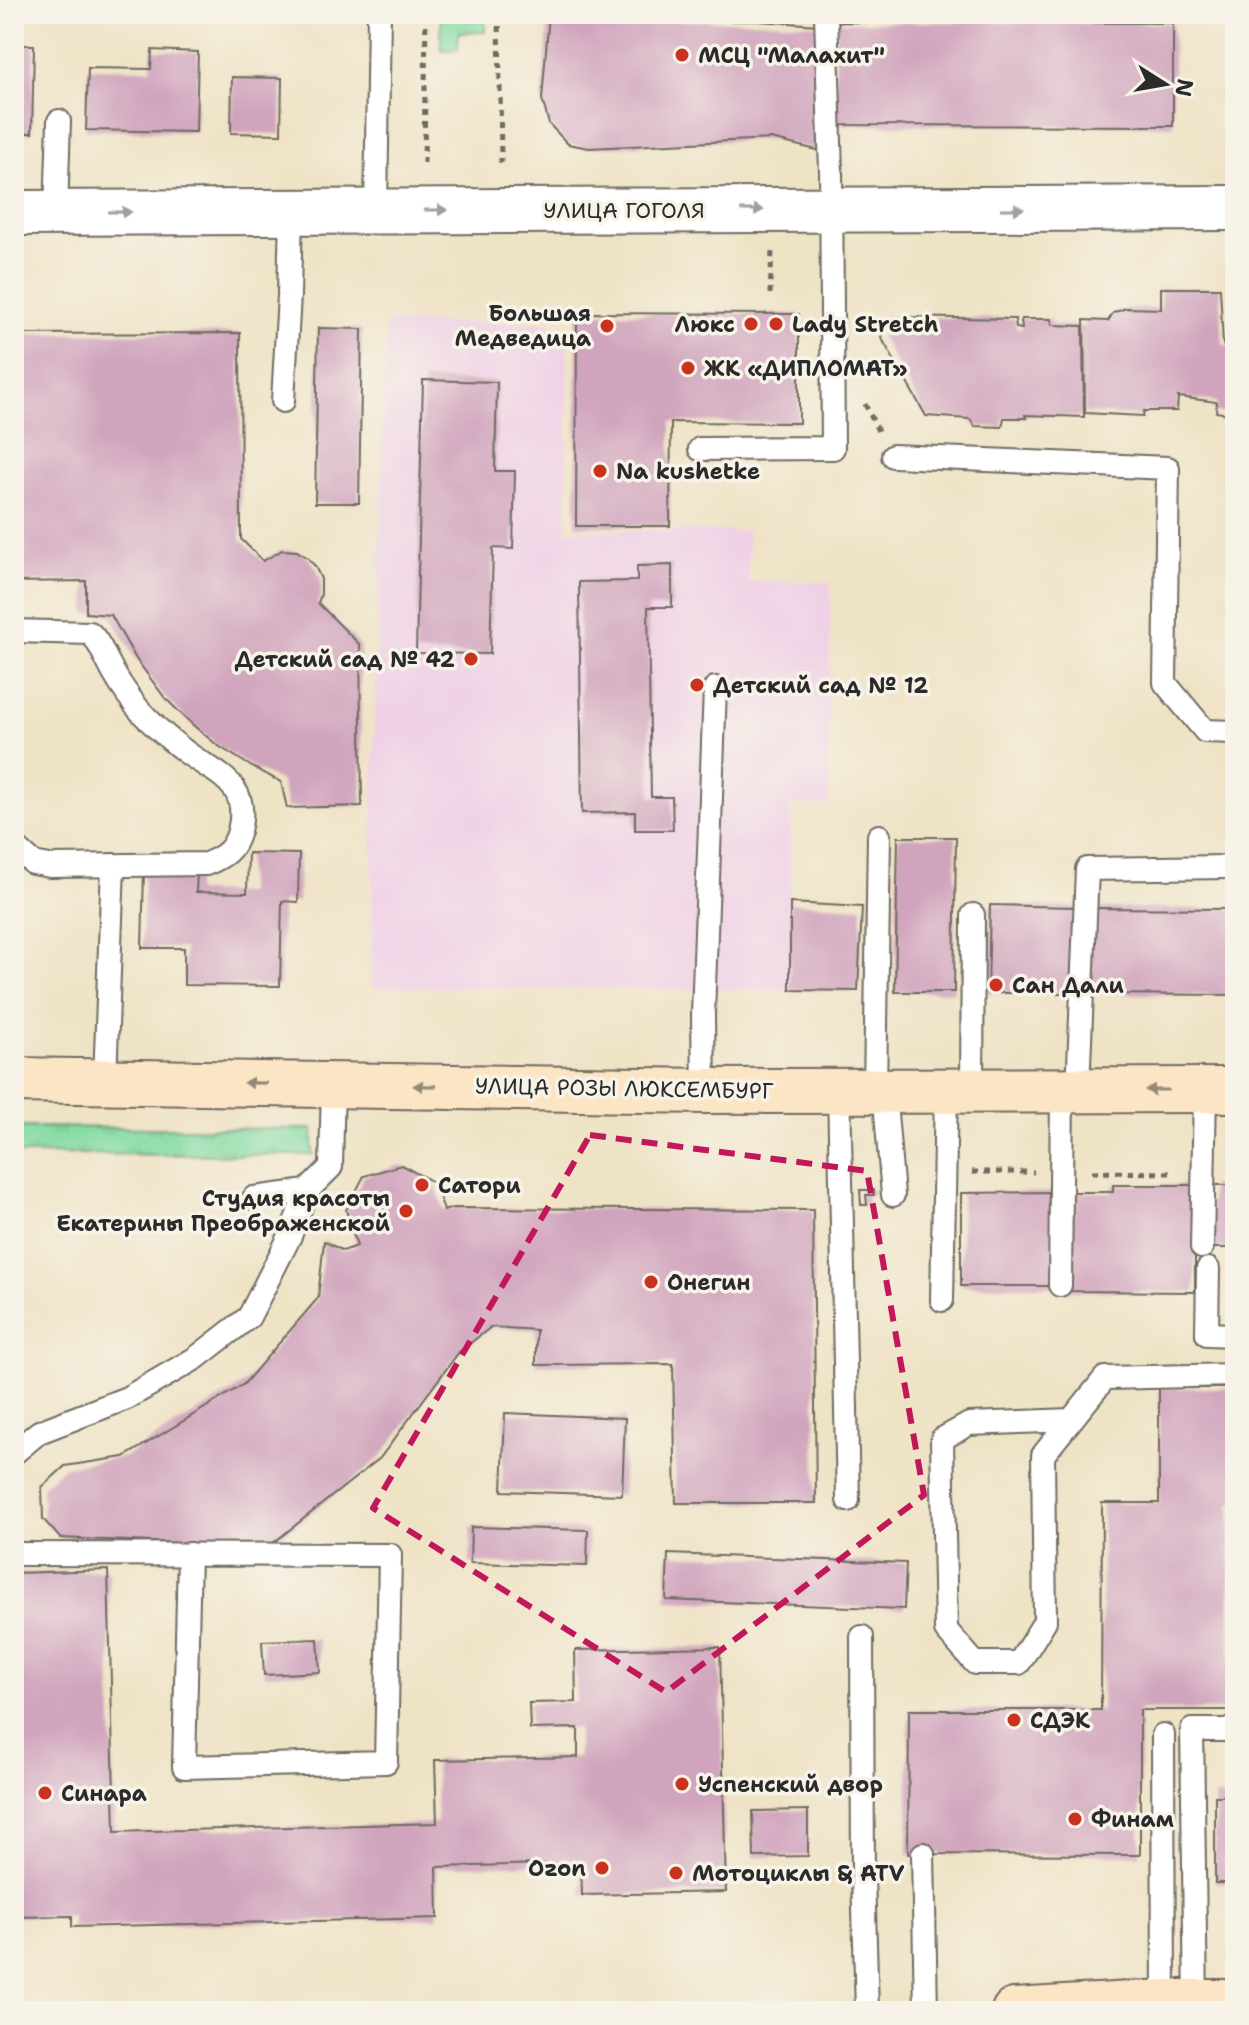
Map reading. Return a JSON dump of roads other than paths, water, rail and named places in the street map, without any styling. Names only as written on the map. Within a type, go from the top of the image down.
[{"type":"main road","name":"УЛИЦА РОЗЫ ЛЮКСЕМБУРГ","points":[[14,1080],[704,1091],[1220,1090]]},
{"type":"main road","points":[[1014,2011],[1211,2004]]},
{"type":"street","name":"УЛИЦА ГОГОЛЯ","points":[[35,213],[1235,208]]},
{"type":"lane","points":[[376,210],[379,14]]},
{"type":"lane","points":[[700,449],[833,448],[826,14]]},
{"type":"lane","points":[[35,213],[59,121]]},
{"type":"lane","points":[[283,401],[291,212]]},
{"type":"lane","points":[[893,456],[1168,468],[1165,683],[1205,731],[1235,732]]},
{"type":"lane","points":[[14,631],[90,633],[97,639],[121,685],[151,722],[186,751],[223,775],[236,790],[241,805],[235,845],[223,857],[206,864],[50,866],[33,863],[14,846]]},
{"type":"lane","points":[[704,1091],[703,1015],[715,688]]},
{"type":"lane","points":[[848,1500],[879,836]]},
{"type":"lane","points":[[105,1080],[113,865]]},
{"type":"lane","points":[[1060,1285],[1070,1090],[1087,869],[1227,867]]},
{"type":"lane","points":[[942,1300],[973,915]]},
{"type":"lane","points":[[14,1453],[39,1432],[127,1398],[196,1358],[249,1317],[290,1236],[307,1191],[331,1167],[333,1084]]},
{"type":"lane","points":[[866,1089],[893,1195]]},
{"type":"lane","points":[[1202,1247],[1220,1090]]},
{"type":"lane","points":[[254,1198],[307,1191]]},
{"type":"lane","points":[[1208,1269],[1207,1334],[1235,1335]]},
{"type":"lane","points":[[1071,1420],[969,1424],[942,1439],[946,1630],[975,1663],[1019,1663],[1045,1621],[1043,1455],[1105,1378],[1235,1375]]},
{"type":"lane","points":[[14,1554],[189,1554],[390,1555],[386,1762],[184,1767],[189,1554]]},
{"type":"lane","points":[[862,1637],[867,2011]]},
{"type":"lane","points":[[1211,2004],[1192,1730],[1235,1730]]},
{"type":"lane","points":[[1163,1735],[1211,2004]]},
{"type":"lane","points":[[923,1854],[926,2011]]},
{"type":"place","name":"МСЦ \"Малахит\"","points":[[682,55]]},
{"type":"place","name":"Люкс","points":[[751,324]]},
{"type":"place","name":"Lady Stretch","points":[[776,324]]},
{"type":"place","name":"Большая Медведица","points":[[607,326]]},
{"type":"place","name":"ЖК «ДИПЛОМАТ»","points":[[688,368]]},
{"type":"place","name":"Na kushetke","points":[[600,471]]},
{"type":"place","name":"Детский сад № 42","points":[[471,659]]},
{"type":"place","name":"Детский сад № 12","points":[[697,685]]},
{"type":"place","name":"Сан Дали","points":[[996,985]]},
{"type":"place","name":"Сатори","points":[[422,1185]]},
{"type":"place","name":"Студия красоты Екатерины Преображенской","points":[[406,1211]]},
{"type":"place","name":"Онегин","points":[[651,1282]]},
{"type":"place","name":"СДЭК","points":[[1014,1720]]},
{"type":"place","name":"Успенский двор","points":[[682,1784]]},
{"type":"place","name":"Синара","points":[[45,1793]]},
{"type":"place","name":"Финам","points":[[1075,1819]]},
{"type":"place","name":"Ozon","points":[[602,1868]]},
{"type":"place","name":"Мотоциклы & ATV","points":[[676,1873]]}]
